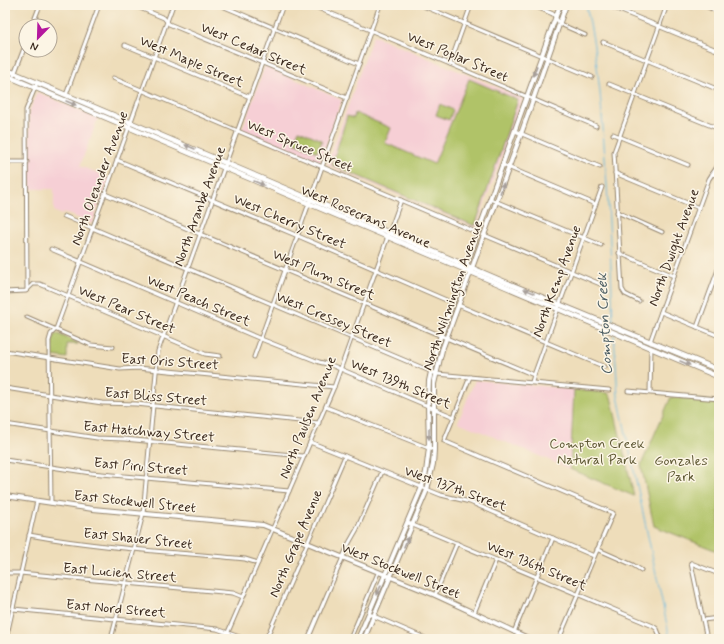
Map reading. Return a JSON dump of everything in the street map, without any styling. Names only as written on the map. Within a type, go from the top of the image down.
[{"type":"main road","name":"North Wilmington Avenue","points":[[358,639],[422,487],[426,472],[429,448],[428,406],[431,372],[441,337],[560,5]]},
{"type":"main road","name":"North Wilmington Avenue","points":[[364,639],[427,490],[433,464],[434,450],[434,384],[446,339],[497,202],[566,5]]},
{"type":"main road","name":"West Rosecrans Avenue","points":[[5,69],[226,163],[387,238],[471,270],[608,327],[651,348],[719,377]]},
{"type":"main road","name":"West Rosecrans Avenue","points":[[5,75],[224,168],[389,232],[465,268]]},
{"type":"main road","name":"West Rosecrans Avenue","points":[[621,333],[651,342],[719,370]]},
{"type":"main road","name":"East Stockwell Street","points":[[5,496],[93,509],[262,525]]},
{"type":"main road","name":"West Stockwell Street","points":[[262,525],[435,595],[530,639]]},
{"type":"street","points":[[35,18],[40,5]]},
{"type":"street","points":[[66,95],[99,5]]},
{"type":"street","name":"West Cedar Street","points":[[133,5],[164,18],[169,24],[347,98]]},
{"type":"street","name":"North Oleander Avenue","points":[[51,503],[49,341],[51,334],[56,329],[81,262],[173,5]]},
{"type":"street","points":[[220,5],[359,64]]},
{"type":"street","points":[[275,28],[283,5]]},
{"type":"street","name":"West Poplar Street","points":[[311,5],[596,126]]},
{"type":"street","points":[[254,357],[380,5]]},
{"type":"street","points":[[421,5],[592,77]]},
{"type":"street","points":[[450,64],[471,5]]},
{"type":"street","points":[[532,5],[553,14],[560,24],[586,35]]},
{"type":"street","points":[[607,5],[719,51]]},
{"type":"street","points":[[640,301],[622,292],[614,152],[667,5]]},
{"type":"street","points":[[703,5],[719,12]]},
{"type":"street","name":"North Aranbe Avenue","points":[[111,639],[143,514],[158,351],[275,28]]},
{"type":"street","points":[[604,42],[719,90]]},
{"type":"street","name":"West Maple Street","points":[[125,45],[250,97]]},
{"type":"street","points":[[13,79],[20,58]]},
{"type":"street","name":"West Spruce Street","points":[[114,78],[478,233]]},
{"type":"street","points":[[5,292],[23,292],[27,290],[26,110],[37,83]]},
{"type":"street","points":[[609,84],[719,129]]},
{"type":"street","points":[[515,131],[600,167]]},
{"type":"street","points":[[613,134],[688,165]]},
{"type":"street","name":"West Cherry Street","points":[[117,160],[453,303]]},
{"type":"street","name":"North Dwight Avenue","points":[[650,392],[651,339],[699,208],[719,160]]},
{"type":"street","points":[[5,162],[27,162]]},
{"type":"street","points":[[502,165],[595,204]]},
{"type":"street","points":[[615,173],[699,208]]},
{"type":"street","points":[[712,174],[719,176]]},
{"type":"street","name":"North Kemp Avenue","points":[[532,382],[602,187]]},
{"type":"street","name":"West Plum Street","points":[[105,194],[534,375]]},
{"type":"street","points":[[490,199],[601,245]]},
{"type":"street","name":"North Paulsen Avenue","points":[[225,639],[340,373],[351,337],[401,200]]},
{"type":"street","points":[[617,212],[662,232]]},
{"type":"street","name":"West Cressey Street","points":[[64,216],[436,374],[609,390]]},
{"type":"street","points":[[484,236],[605,286]]},
{"type":"street","name":"West Peach Street","points":[[51,249],[261,339],[340,369]]},
{"type":"street","points":[[619,253],[674,276]]},
{"type":"street","points":[[697,327],[719,267]]},
{"type":"street","name":"West Pear Street","points":[[27,290],[36,283],[205,354],[220,356]]},
{"type":"street","points":[[458,305],[605,367]]},
{"type":"street","points":[[660,312],[719,336]]},
{"type":"street","points":[[27,317],[90,344],[113,347]]},
{"type":"street","name":"East Oris Street","points":[[5,351],[120,369],[138,368],[334,387]]},
{"type":"street","name":"West 139th Street","points":[[340,369],[454,417]]},
{"type":"street","points":[[470,377],[444,441],[613,513],[559,639]]},
{"type":"street","name":"East Bliss Street","points":[[5,388],[102,403],[153,405],[305,420],[319,423]]},
{"type":"street","points":[[628,391],[719,399]]},
{"type":"street","points":[[326,407],[434,450]]},
{"type":"street","name":"East Hatchway Street","points":[[5,424],[97,438],[150,441],[303,456]]},
{"type":"street","name":"West 137th Street","points":[[310,442],[427,490],[470,502],[594,556]]},
{"type":"street","name":"North Grape Avenue","points":[[266,639],[345,456]]},
{"type":"street","name":"East Piru Street","points":[[5,460],[91,473],[289,491]]},
{"type":"street","points":[[308,639],[382,472]]},
{"type":"street","points":[[6,639],[37,501]]},
{"type":"street","name":"West 136th Street","points":[[408,522],[657,629],[661,639]]},
{"type":"street","name":"East Shauer Street","points":[[29,535],[63,541],[134,549],[245,559],[258,563]]},
{"type":"street","points":[[514,632],[554,538]]},
{"type":"street","points":[[435,595],[457,543]]},
{"type":"street","points":[[597,550],[641,570]]},
{"type":"street","points":[[474,612],[496,560]]},
{"type":"street","points":[[707,639],[691,563],[719,574]]},
{"type":"street","name":"East Lucien Street","points":[[5,573],[20,573],[233,593],[243,597]]},
{"type":"street","points":[[350,639],[378,573]]},
{"type":"street","name":"East Nord Street","points":[[13,609],[217,629],[245,639]]},
{"type":"street","points":[[369,614],[427,639]]},
{"type":"street","points":[[703,620],[719,618]]},
{"type":"shaded area","points":[[373,35],[523,98],[476,228],[327,165]]},
{"type":"shaded area","points":[[265,66],[342,100],[320,163],[242,130]]},
{"type":"shaded area","points":[[37,92],[98,118],[80,166],[109,178],[92,224],[64,212],[62,215],[54,211],[54,189],[30,189],[29,112]]},
{"type":"shaded area","points":[[475,380],[574,389],[570,469],[458,422]]},
{"type":"green space","points":[[469,79],[518,100],[475,226],[332,165],[347,116],[354,118],[355,113],[391,128],[385,143],[434,164]]},
{"type":"green space","points":[[440,104],[453,110],[449,120],[436,115]]},
{"type":"green space","points":[[299,130],[322,140],[317,152],[294,142]]},
{"type":"green space","points":[[56,333],[78,343],[67,344],[67,358],[52,356],[52,342]]},
{"type":"green space","name":"Compton Creek Natural Park","points":[[574,390],[608,393],[611,397],[634,496],[570,469]]},
{"type":"green space","name":"Gonzales Park","points":[[671,397],[719,402],[719,546],[717,551],[654,526],[641,465]]},
{"type":"waterway","name":"Compton Creek","points":[[586,5],[596,57],[606,166],[613,324]]},
{"type":"waterway","name":"Compton Creek","points":[[614,335],[618,396],[670,639]]}]
